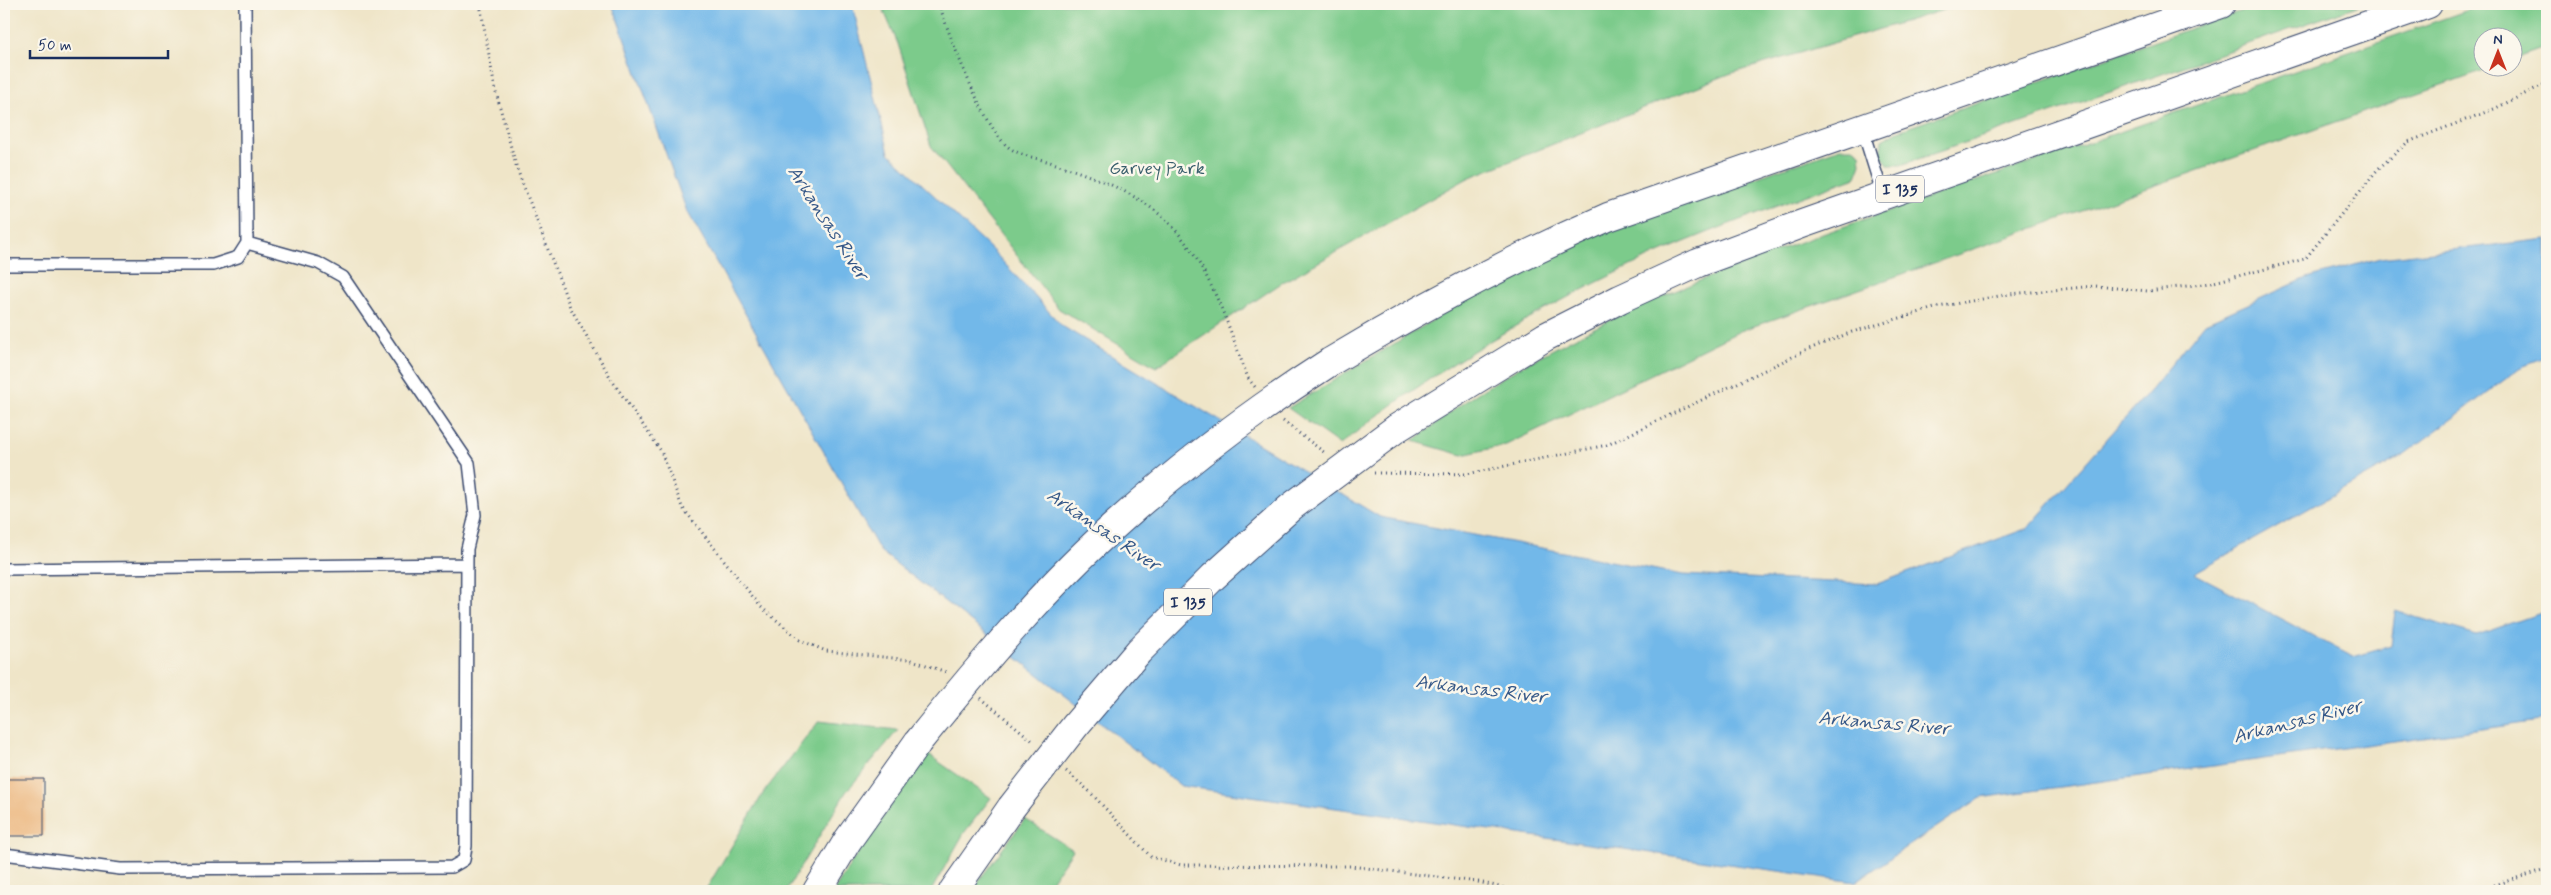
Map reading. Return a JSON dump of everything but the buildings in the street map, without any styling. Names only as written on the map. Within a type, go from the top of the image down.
[{"type":"highway","points":[[817,891],[848,840],[918,742],[982,662],[1049,590],[1120,520],[1193,458],[1261,407],[1330,362],[1404,318],[1538,247],[1608,216],[2221,4]]},
{"type":"highway","name":"I 135","points":[[953,891],[1011,808],[1075,726],[1139,651],[1206,583],[1291,507],[1396,428],[1545,338],[1620,299],[1698,263],[1883,195],[2428,4]]},
{"type":"lane","points":[[4,265],[214,266],[238,257],[247,243],[245,4]]},
{"type":"lane","points":[[1862,127],[1883,195]]},
{"type":"lane","points":[[4,854],[120,869],[452,868],[464,860],[466,846],[468,549],[475,515],[469,463],[342,277],[318,263],[247,243]]},
{"type":"lane","points":[[4,569],[468,564]]},
{"type":"path","points":[[480,4],[494,89],[517,169],[570,307],[613,382],[661,451],[682,507],[761,607],[800,640],[826,651],[912,660],[944,671],[952,676]]},
{"type":"path","points":[[974,693],[1040,747]]},
{"type":"path","points":[[1061,766],[1089,791],[1151,857],[1182,865],[1350,866],[1478,882],[1518,891]]},
{"type":"path","points":[[2474,891],[2547,869]]},
{"type":"green space","name":"Garvey Park","points":[[881,4],[1964,4],[1729,74],[1468,178],[1283,282],[1156,367],[1059,309],[931,146],[898,44]]},
{"type":"green space","points":[[2261,4],[2363,4],[1901,165],[1889,165],[1881,155],[1882,140],[1898,131]]},
{"type":"green space","points":[[2485,4],[2547,4],[2547,47],[2524,55],[2524,28],[2474,28],[2474,74],[1740,331],[1506,445],[1462,455],[1413,441],[1479,392],[1540,356],[1667,294],[1799,242]]},
{"type":"green space","points":[[1840,148],[1853,148],[1860,153],[1861,164],[1856,177],[1679,244],[1571,295],[1452,364],[1376,417],[1340,445],[1288,408],[1496,282],[1586,238]]},
{"type":"green space","points":[[819,721],[898,730],[846,792],[786,891],[705,891],[764,792]]},
{"type":"green space","points":[[926,753],[991,798],[964,833],[931,891],[834,891],[851,863]]},
{"type":"green space","points":[[1025,819],[1073,850],[1044,891],[971,891]]},
{"type":"water","name":"Arkansas River","points":[[612,4],[852,4],[889,153],[993,251],[1062,326],[1380,517],[1683,575],[1877,584],[2028,528],[2152,388],[2205,323],[2307,278],[2380,258],[2547,239],[2547,357],[2523,366],[2402,456],[2194,573],[2353,657],[2391,646],[2395,611],[2477,635],[2547,611],[2547,720],[1980,798],[1855,882],[1181,786],[880,551],[686,209]]}]
